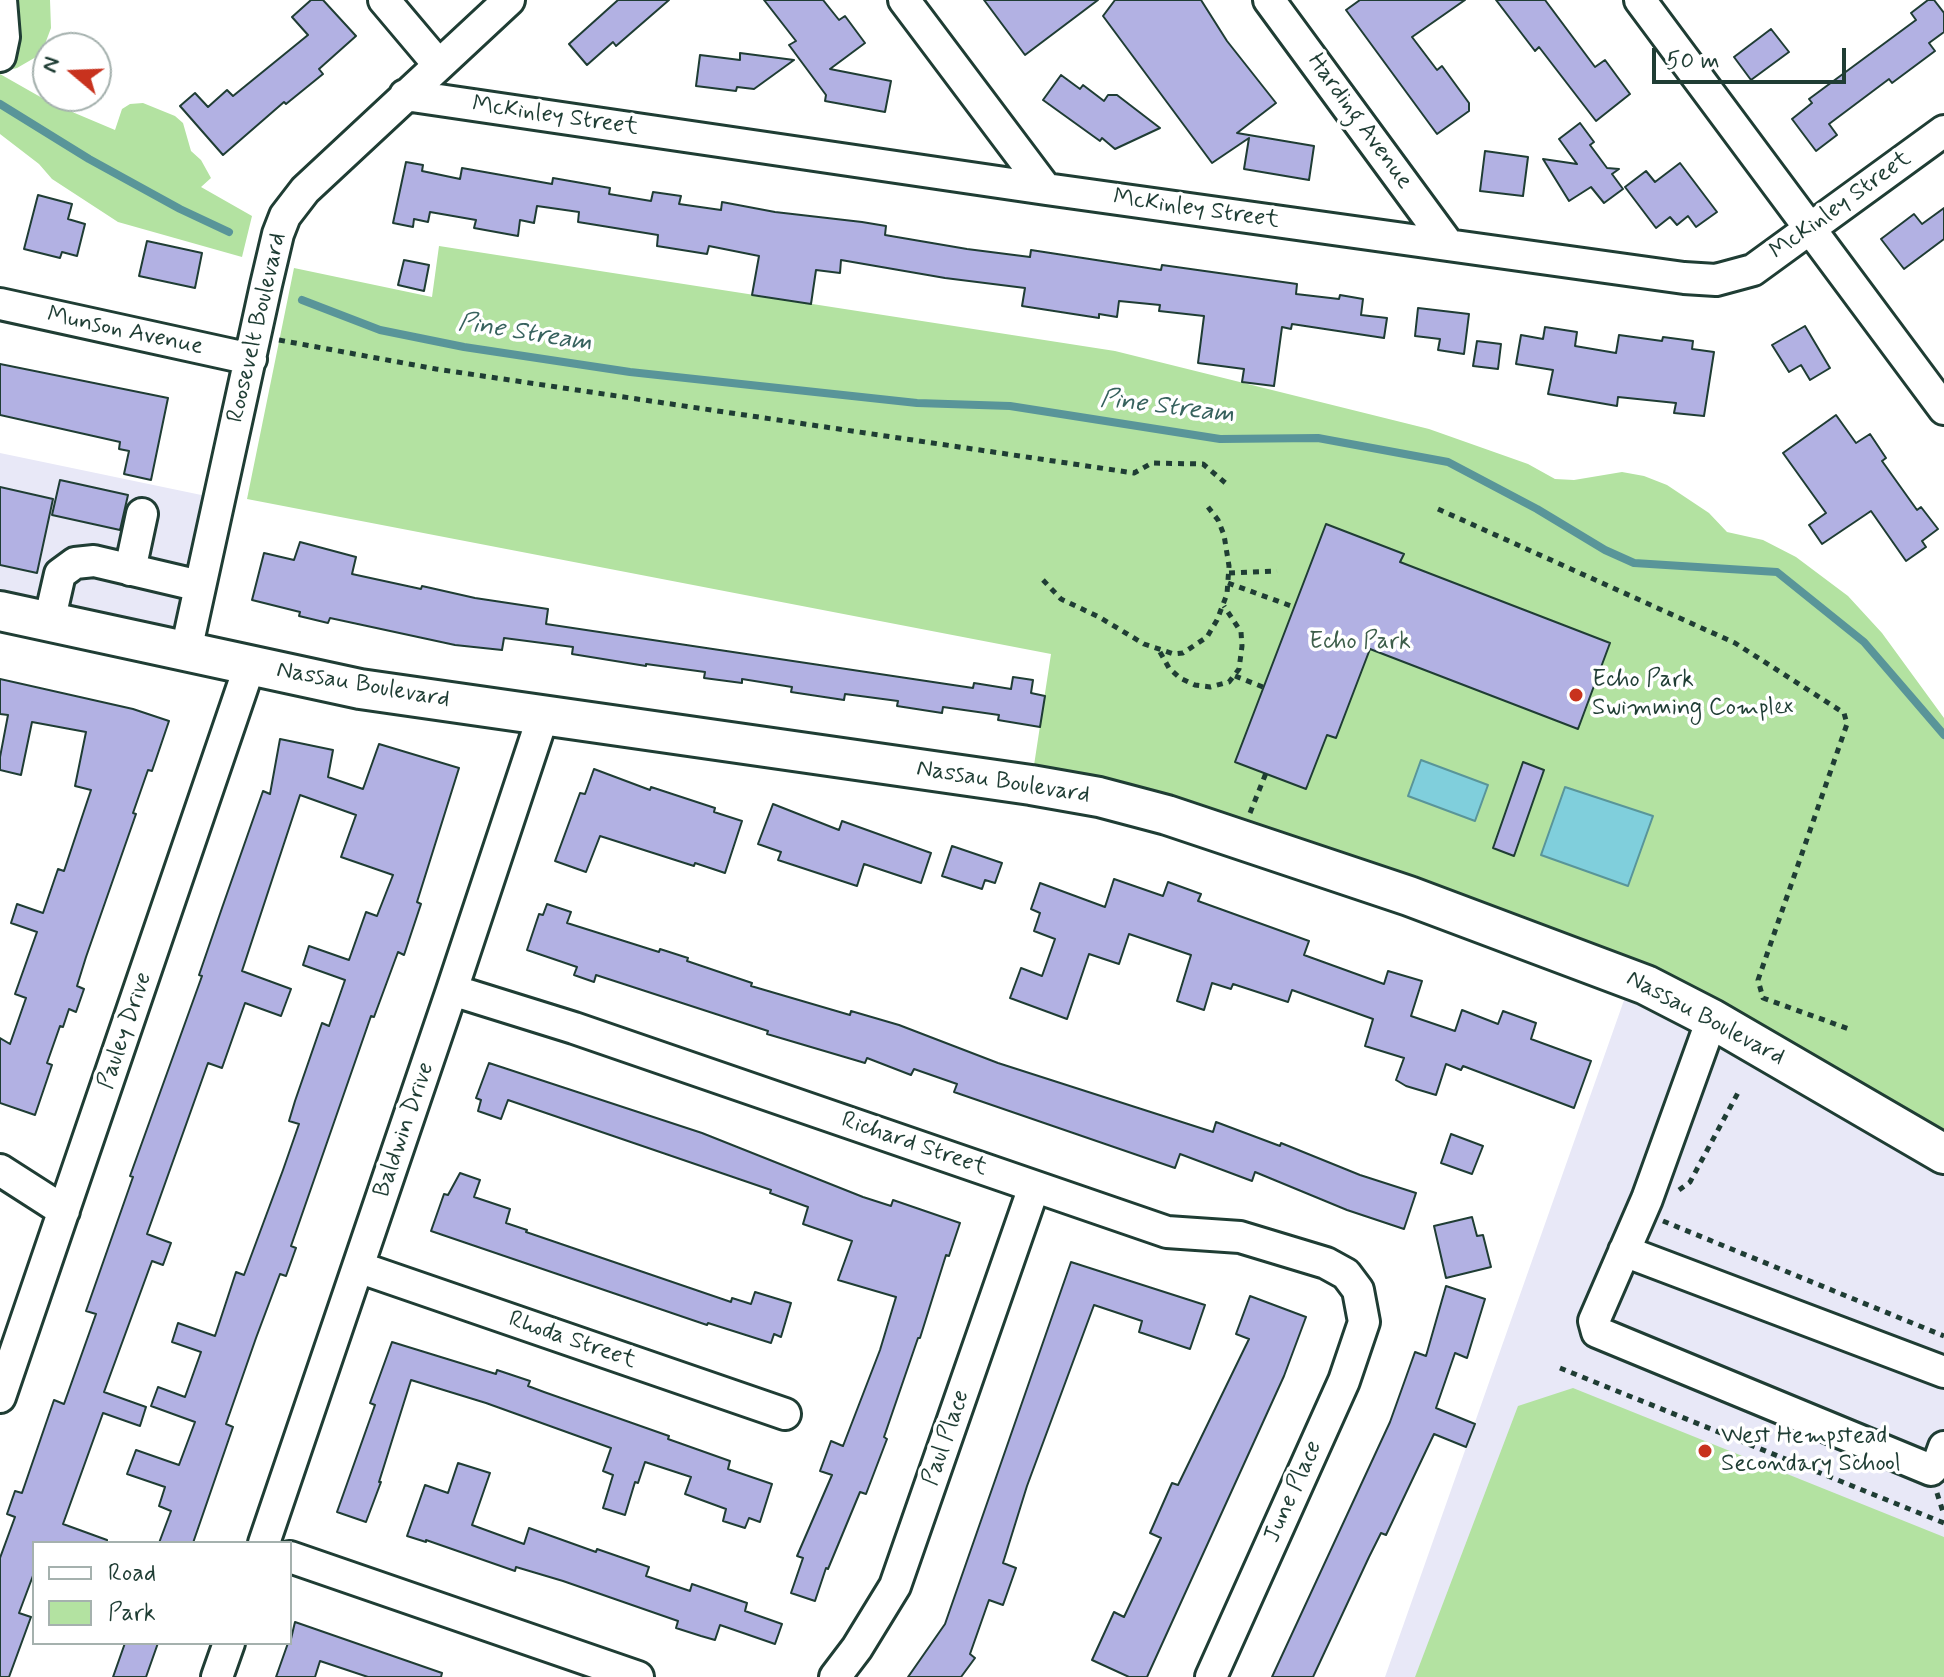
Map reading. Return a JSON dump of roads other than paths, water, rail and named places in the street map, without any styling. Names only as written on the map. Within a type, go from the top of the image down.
[{"type":"main road","name":"Nassau Boulevard","points":[[0,611],[360,689],[1016,783],[1113,801],[1167,815],[1409,896],[1658,990],[1944,1154]]},
{"type":"street","points":[[0,56],[4,37],[1,0]]},
{"type":"street","points":[[384,0],[438,64]]},
{"type":"street","name":"Roosevelt Boulevard","points":[[186,651],[278,234],[285,216],[305,190],[509,0]]},
{"type":"street","points":[[904,0],[1046,189]]},
{"type":"street","name":"Harding Avenue","points":[[1269,0],[1448,244]]},
{"type":"street","points":[[1640,0],[1944,409]]},
{"type":"street","name":"McKinley Street","points":[[405,95],[1046,189],[1716,280],[1753,270],[1944,131]]},
{"type":"street","name":"Munson Avenue","points":[[0,304],[251,359]]},
{"type":"street","points":[[130,570],[142,514]]},
{"type":"street","points":[[49,622],[60,574],[75,563],[94,561],[200,586]]},
{"type":"street","name":"Pauley Drive","points":[[0,1397],[250,665]]},
{"type":"street","name":"Baldwin Drive","points":[[265,1541],[543,716]]},
{"type":"street","name":"Richard Street","points":[[452,990],[574,1028],[1167,1232],[1240,1237],[1326,1263],[1346,1274],[1358,1290],[1362,1303]]},
{"type":"street","points":[[1712,1019],[1647,1199],[1594,1321],[1597,1332],[1931,1470],[1939,1461],[1944,1447]]},
{"type":"street","points":[[0,1170],[64,1211]]},
{"type":"street","name":"Paul Place","points":[[835,1677],[857,1648],[895,1586],[1034,1187]]},
{"type":"street","points":[[1624,1251],[1944,1372]]},
{"type":"street","name":"Rhoda Street","points":[[358,1267],[785,1414]]},
{"type":"street","name":"June Place","points":[[1211,1677],[1344,1381],[1364,1322],[1362,1303]]},
{"type":"street","points":[[292,1558],[566,1666],[638,1677]]},
{"type":"street","points":[[217,1677],[228,1645]]},
{"type":"water","points":[[1421,760],[1488,785],[1475,821],[1408,796]]},
{"type":"water","points":[[1565,787],[1653,816],[1628,886],[1541,855]]},
{"type":"waterway","name":"Pine Stream","points":[[0,104],[89,159],[229,232]]},
{"type":"waterway","name":"Pine Stream","points":[[302,300],[380,330],[464,347],[630,372],[917,403],[1010,406],[1220,439],[1318,438],[1448,462],[1537,509],[1605,550],[1634,563],[1777,572],[1864,642],[1944,735]]},
{"type":"place","name":"Echo Park Swimming Complex","points":[[1576,695]]},
{"type":"place","name":"West Hempstead Secondary School","points":[[1705,1451]]},
{"type":"park label","name":"Echo Park","points":[[1360,643]]}]
